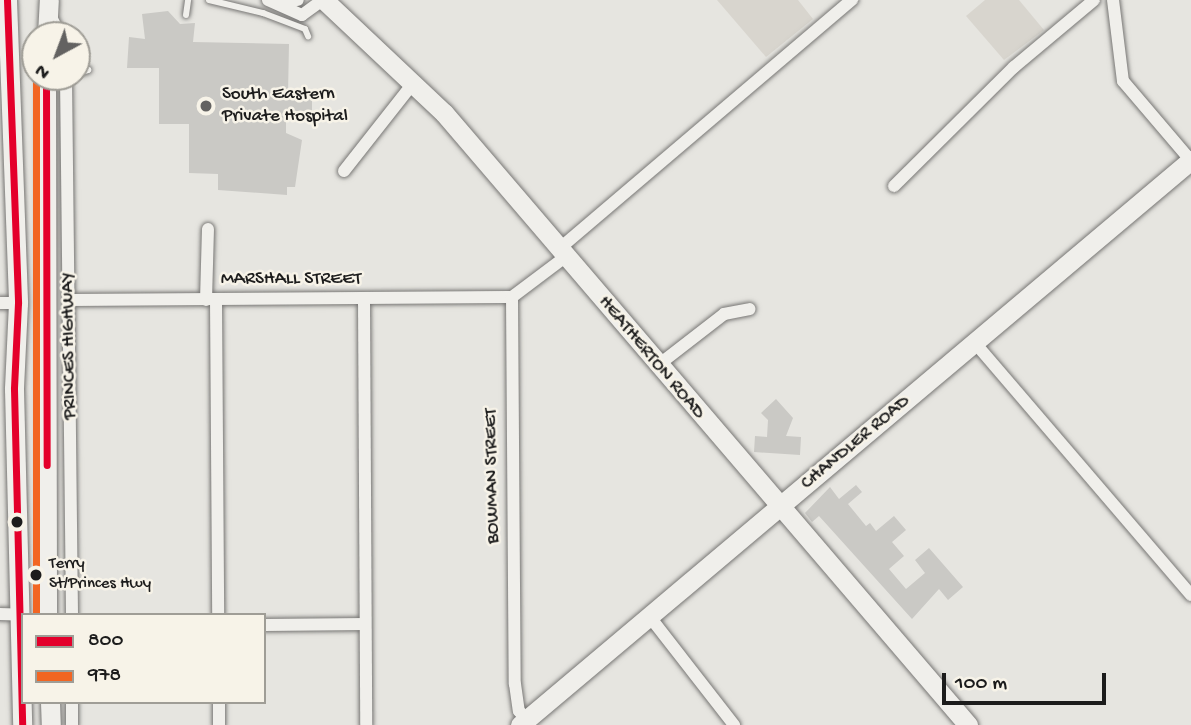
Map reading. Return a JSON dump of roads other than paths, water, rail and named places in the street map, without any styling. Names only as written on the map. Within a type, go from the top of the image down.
[{"type":"main road","points":[[6,0],[9,303],[22,613]]},
{"type":"main road","name":"HEATHERTON ROAD","points":[[324,0],[414,82],[779,509],[968,725]]},
{"type":"main road","name":"PRINCES HIGHWAY","points":[[46,91],[47,613]]},
{"type":"main road","name":"CHANDLER ROAD","points":[[523,722],[1191,161]]},
{"type":"main road","points":[[22,704],[22,725]]},
{"type":"main road","points":[[50,704],[51,725]]},
{"type":"street","points":[[272,2],[298,0]]},
{"type":"street","points":[[272,2],[302,15],[324,0]]},
{"type":"street","points":[[512,297],[852,0]]},
{"type":"street","points":[[894,186],[1014,67],[1094,0]]},
{"type":"street","points":[[1113,0],[1124,81],[1191,161]]},
{"type":"street","points":[[344,171],[414,82]]},
{"type":"street","name":"PRINCES HIGHWAY","points":[[66,91],[72,613]]},
{"type":"street","points":[[208,229],[218,613]]},
{"type":"street","name":"MARSHALL STREET","points":[[69,300],[512,297]]},
{"type":"street","name":"BOWMAN STREET","points":[[512,297],[515,684],[523,722]]},
{"type":"street","points":[[365,299],[366,725]]},
{"type":"street","points":[[657,366],[724,314],[750,309]]},
{"type":"street","points":[[975,343],[1191,595]]},
{"type":"street","points":[[0,614],[21,615]]},
{"type":"street","points":[[650,617],[734,725]]},
{"type":"street","points":[[266,625],[365,624]]},
{"type":"street","points":[[72,704],[72,725]]},
{"type":"street","points":[[219,704],[219,725]]},
{"type":"lane","points":[[186,15],[188,0]]},
{"type":"lane","points":[[209,0],[263,13],[306,30],[308,36]]},
{"type":"place","name":"South Eastern Private Hospital","points":[[206,106]]},
{"type":"place","name":"Terry St/Princes Hwy","points":[[36,575]]}]
